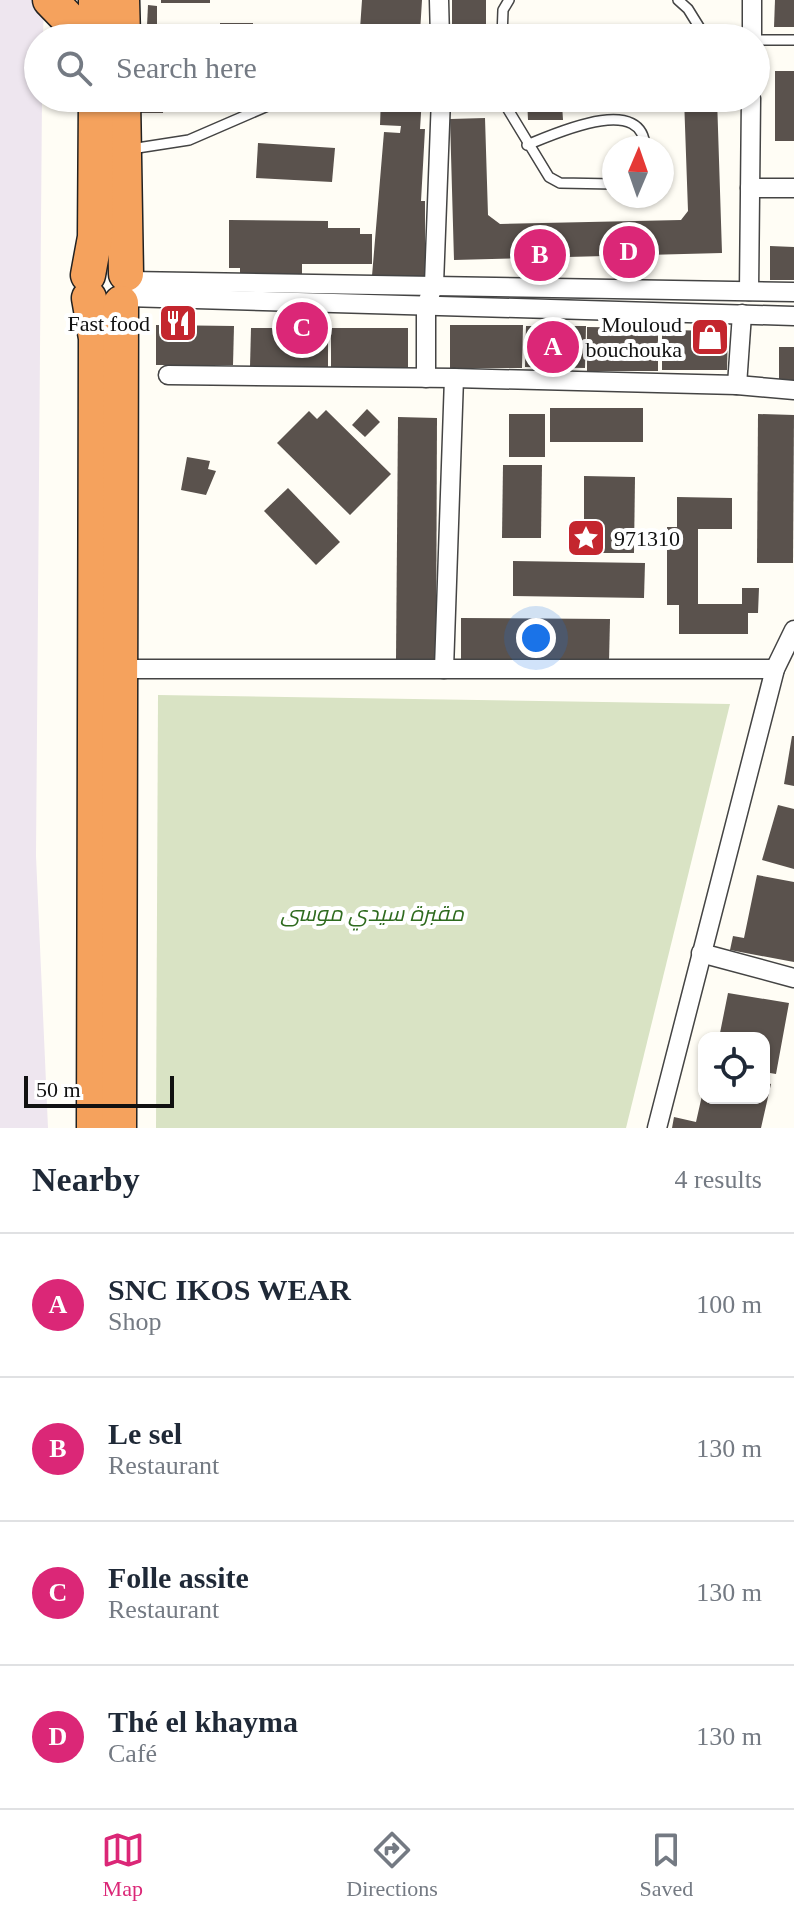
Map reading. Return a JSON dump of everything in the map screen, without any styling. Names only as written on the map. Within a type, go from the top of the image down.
[{"type":"highway","points":[[50,0],[73,24]]},
{"type":"highway","points":[[96,0],[96,24]]},
{"type":"highway","points":[[122,0],[123,24]]},
{"type":"highway","points":[[94,1128],[96,338],[114,288],[95,237],[96,112]]},
{"type":"highway","points":[[119,1128],[121,669],[114,288],[124,150],[123,112]]},
{"type":"street","points":[[439,0],[440,24]]},
{"type":"street","points":[[752,0],[753,24]]},
{"type":"street","points":[[426,378],[426,306],[434,284],[441,112]]},
{"type":"street","points":[[749,291],[751,112]]},
{"type":"street","points":[[750,188],[794,188]]},
{"type":"street","points":[[114,288],[434,284],[794,292]]},
{"type":"street","points":[[114,288],[426,306],[794,316]]},
{"type":"street","points":[[737,385],[742,314]]},
{"type":"street","points":[[168,375],[454,378],[737,385],[794,390]]},
{"type":"street","points":[[444,669],[454,378]]},
{"type":"street","points":[[657,1128],[775,669],[794,630]]},
{"type":"street","points":[[121,669],[775,669]]},
{"type":"street","points":[[701,953],[794,978]]},
{"type":"lane","points":[[502,24],[503,10],[509,0]]},
{"type":"lane","points":[[678,0],[697,24]]},
{"type":"lane","points":[[770,39],[794,40]]},
{"type":"lane","points":[[124,150],[189,140],[254,112]]},
{"type":"lane","points":[[508,112],[540,167],[560,183],[602,184]]},
{"type":"lane","points":[[527,145],[577,124],[625,121],[635,127],[639,136]]},
{"type":"shaded area","points":[[0,0],[44,0],[43,24],[24,24],[24,112],[42,112],[36,856],[48,1128],[0,1128]]},
{"type":"green space","name":"مقبرة سيدي موسى","points":[[158,695],[730,704],[626,1128],[156,1128]]},
{"type":"building","points":[[161,0],[210,0],[210,3],[161,3]]},
{"type":"building","points":[[362,0],[422,0],[421,24],[360,24]]},
{"type":"building","points":[[452,0],[486,0],[486,24],[452,24]]},
{"type":"building","points":[[775,0],[794,0],[794,27],[774,27]]},
{"type":"building","points":[[148,5],[157,6],[157,24],[147,24]]},
{"type":"building","points":[[775,71],[794,71],[794,141],[775,141]]},
{"type":"building","points":[[380,112],[421,112],[420,129],[425,129],[421,201],[425,201],[425,279],[372,276],[384,132],[400,133],[401,126],[380,125]]},
{"type":"building","points":[[528,112],[562,112],[563,120],[528,120]]},
{"type":"building","points":[[684,112],[717,112],[722,253],[454,260],[450,119],[485,118],[488,215],[500,224],[681,220],[688,211]]},
{"type":"building","points":[[258,143],[335,148],[332,182],[256,178]]},
{"type":"building","points":[[229,220],[328,221],[328,228],[360,228],[360,234],[372,234],[372,264],[302,264],[302,277],[240,276],[240,268],[229,268]]},
{"type":"building","points":[[770,246],[794,247],[794,280],[770,280]]},
{"type":"building","points":[[156,325],[234,326],[233,365],[156,365]]},
{"type":"building","points":[[450,325],[523,325],[522,368],[450,368]]},
{"type":"building","points":[[526,326],[586,326],[585,368],[525,367]]},
{"type":"building","points":[[587,327],[658,328],[658,371],[587,371]]},
{"type":"building","points":[[251,328],[328,328],[328,368],[250,367]]},
{"type":"building","points":[[331,328],[408,328],[408,368],[331,367]]},
{"type":"building","points":[[662,330],[728,331],[727,370],[662,370]]},
{"type":"building","points":[[779,347],[794,347],[794,384],[779,384]]},
{"type":"building","points":[[550,408],[643,408],[643,442],[550,442]]},
{"type":"building","points":[[367,409],[380,422],[365,437],[352,425]]},
{"type":"building","points":[[326,410],[391,474],[350,515],[277,443],[309,411],[317,419]]},
{"type":"building","points":[[509,414],[545,414],[545,457],[509,457]]},
{"type":"building","points":[[758,414],[794,415],[793,563],[757,563]]},
{"type":"building","points":[[398,417],[437,418],[436,661],[396,661]]},
{"type":"building","points":[[187,457],[210,461],[208,469],[216,471],[206,495],[181,490]]},
{"type":"building","points":[[503,465],[542,465],[541,538],[502,538]]},
{"type":"building","points":[[584,476],[635,477],[634,553],[584,553]]},
{"type":"building","points":[[288,488],[340,542],[316,565],[264,511]]},
{"type":"building","points":[[677,497],[732,498],[732,529],[698,529],[698,604],[742,604],[742,588],[759,588],[758,613],[748,613],[748,634],[679,634],[679,605],[667,605],[667,527],[677,527]]},
{"type":"building","points":[[513,561],[645,563],[644,598],[513,596]]},
{"type":"building","points":[[461,618],[610,619],[609,662],[461,661]]},
{"type":"building","points":[[794,736],[794,786],[784,784]]},
{"type":"building","points":[[778,805],[794,809],[794,869],[762,860]]},
{"type":"building","points":[[757,875],[794,882],[794,962],[730,950],[733,936],[744,938]]},
{"type":"building","points":[[728,993],[789,1003],[776,1074],[770,1073],[770,1032],[720,1032]]},
{"type":"building","points":[[700,1104],[766,1104],[761,1128],[672,1128],[674,1117],[696,1122]]},
{"type":"place","name":"Thé el khayma","points":[[629,252]]},
{"type":"place","name":"Le sel","points":[[540,255]]},
{"type":"place","name":"Fast food","points":[[178,323]]},
{"type":"place","name":"Folle assite","points":[[302,328]]},
{"type":"place","name":"Mouloud bouchouka","points":[[710,337]]},
{"type":"place","name":"SNC IKOS WEAR","points":[[553,347]]},
{"type":"place","name":"971310","points":[[586,538]]}]
